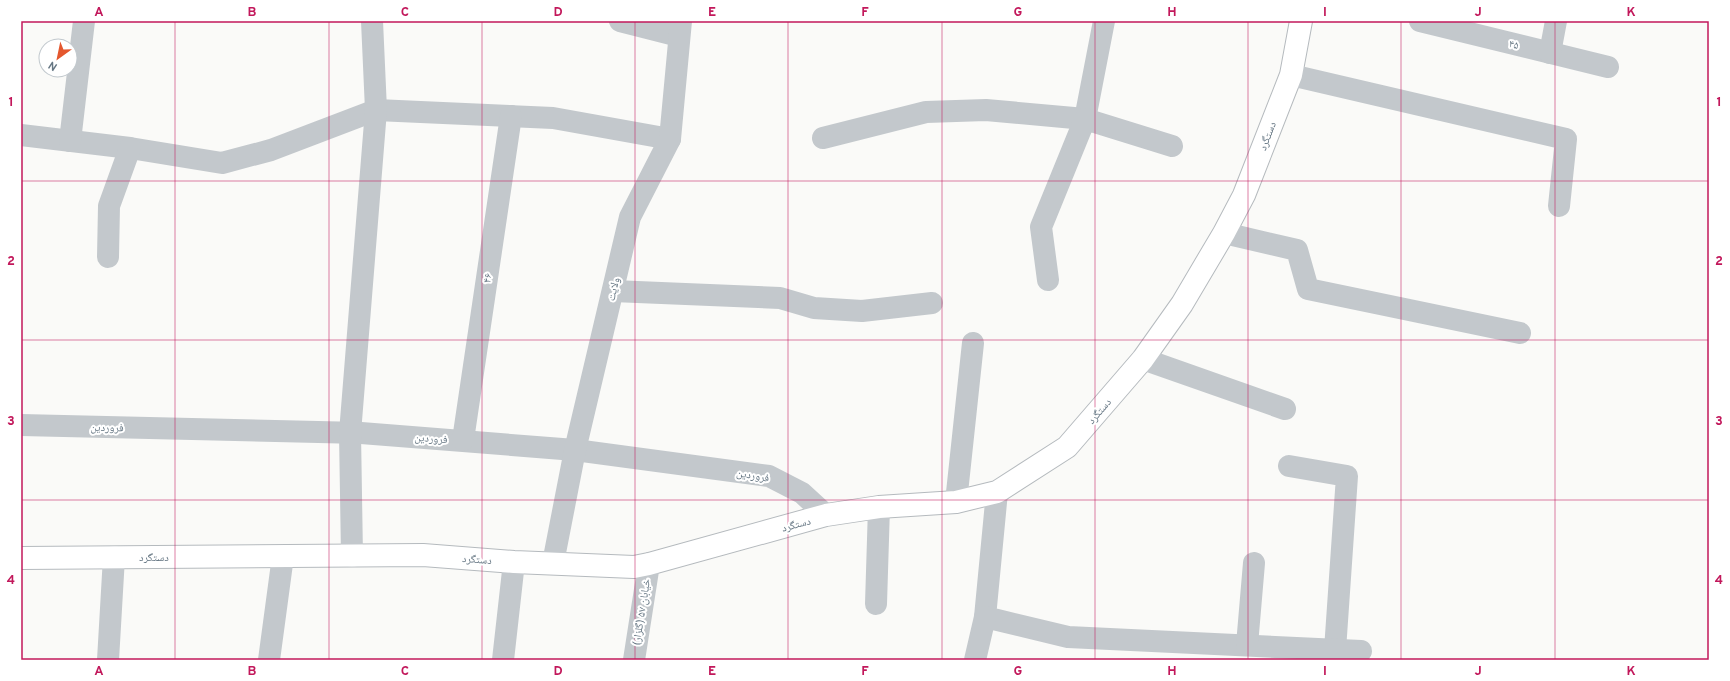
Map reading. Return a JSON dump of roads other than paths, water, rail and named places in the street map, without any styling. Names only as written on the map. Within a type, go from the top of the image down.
[{"type":"main road","name":"دستگرد","points":[[21,558],[424,555],[514,562],[634,567],[826,515],[879,507],[956,502],[997,492],[1067,447],[1143,359],[1182,304],[1224,233],[1244,195],[1291,75],[1301,21]]},
{"type":"street","points":[[70,141],[84,21]]},
{"type":"street","points":[[352,556],[350,433],[376,110],[372,21]]},
{"type":"street","points":[[620,21],[680,28]]},
{"type":"street","points":[[1048,280],[1041,227],[1085,119],[1104,21]]},
{"type":"street","name":"۴۵","points":[[1420,21],[1608,67]]},
{"type":"street","points":[[1550,53],[1556,21]]},
{"type":"street","name":"ولایت","points":[[553,563],[575,450],[630,217],[670,139],[680,28]]},
{"type":"street","points":[[1291,75],[1566,139],[1559,206]]},
{"type":"street","points":[[21,135],[130,148],[222,163],[271,150],[376,110],[553,118],[670,139]]},
{"type":"street","points":[[823,138],[926,112],[986,110],[1085,119],[1172,146]]},
{"type":"street","name":"۴۶","points":[[463,440],[511,116]]},
{"type":"street","points":[[108,257],[109,206],[130,148]]},
{"type":"street","points":[[1224,233],[1297,250],[1308,289],[1520,333]]},
{"type":"street","points":[[613,291],[780,298],[814,308],[862,311],[932,304]]},
{"type":"street","points":[[956,502],[973,343]]},
{"type":"street","points":[[1143,359],[1285,409]]},
{"type":"street","name":"فروردین","points":[[21,425],[350,433],[463,440],[575,450],[769,476],[802,493],[826,515]]},
{"type":"street","points":[[1289,466],[1347,476],[1335,650]]},
{"type":"street","points":[[975,660],[985,617],[997,492]]},
{"type":"street","points":[[876,604],[879,507]]},
{"type":"street","points":[[269,660],[283,556]]},
{"type":"street","points":[[108,660],[114,557]]},
{"type":"street","points":[[503,660],[514,562]]},
{"type":"street","points":[[1247,645],[1254,563]]},
{"type":"street","name":"خیابان ۵۷ (گلزار)","points":[[634,660],[649,564]]},
{"type":"street","points":[[985,617],[1068,637],[1247,645],[1285,653],[1335,650],[1361,651]]}]
